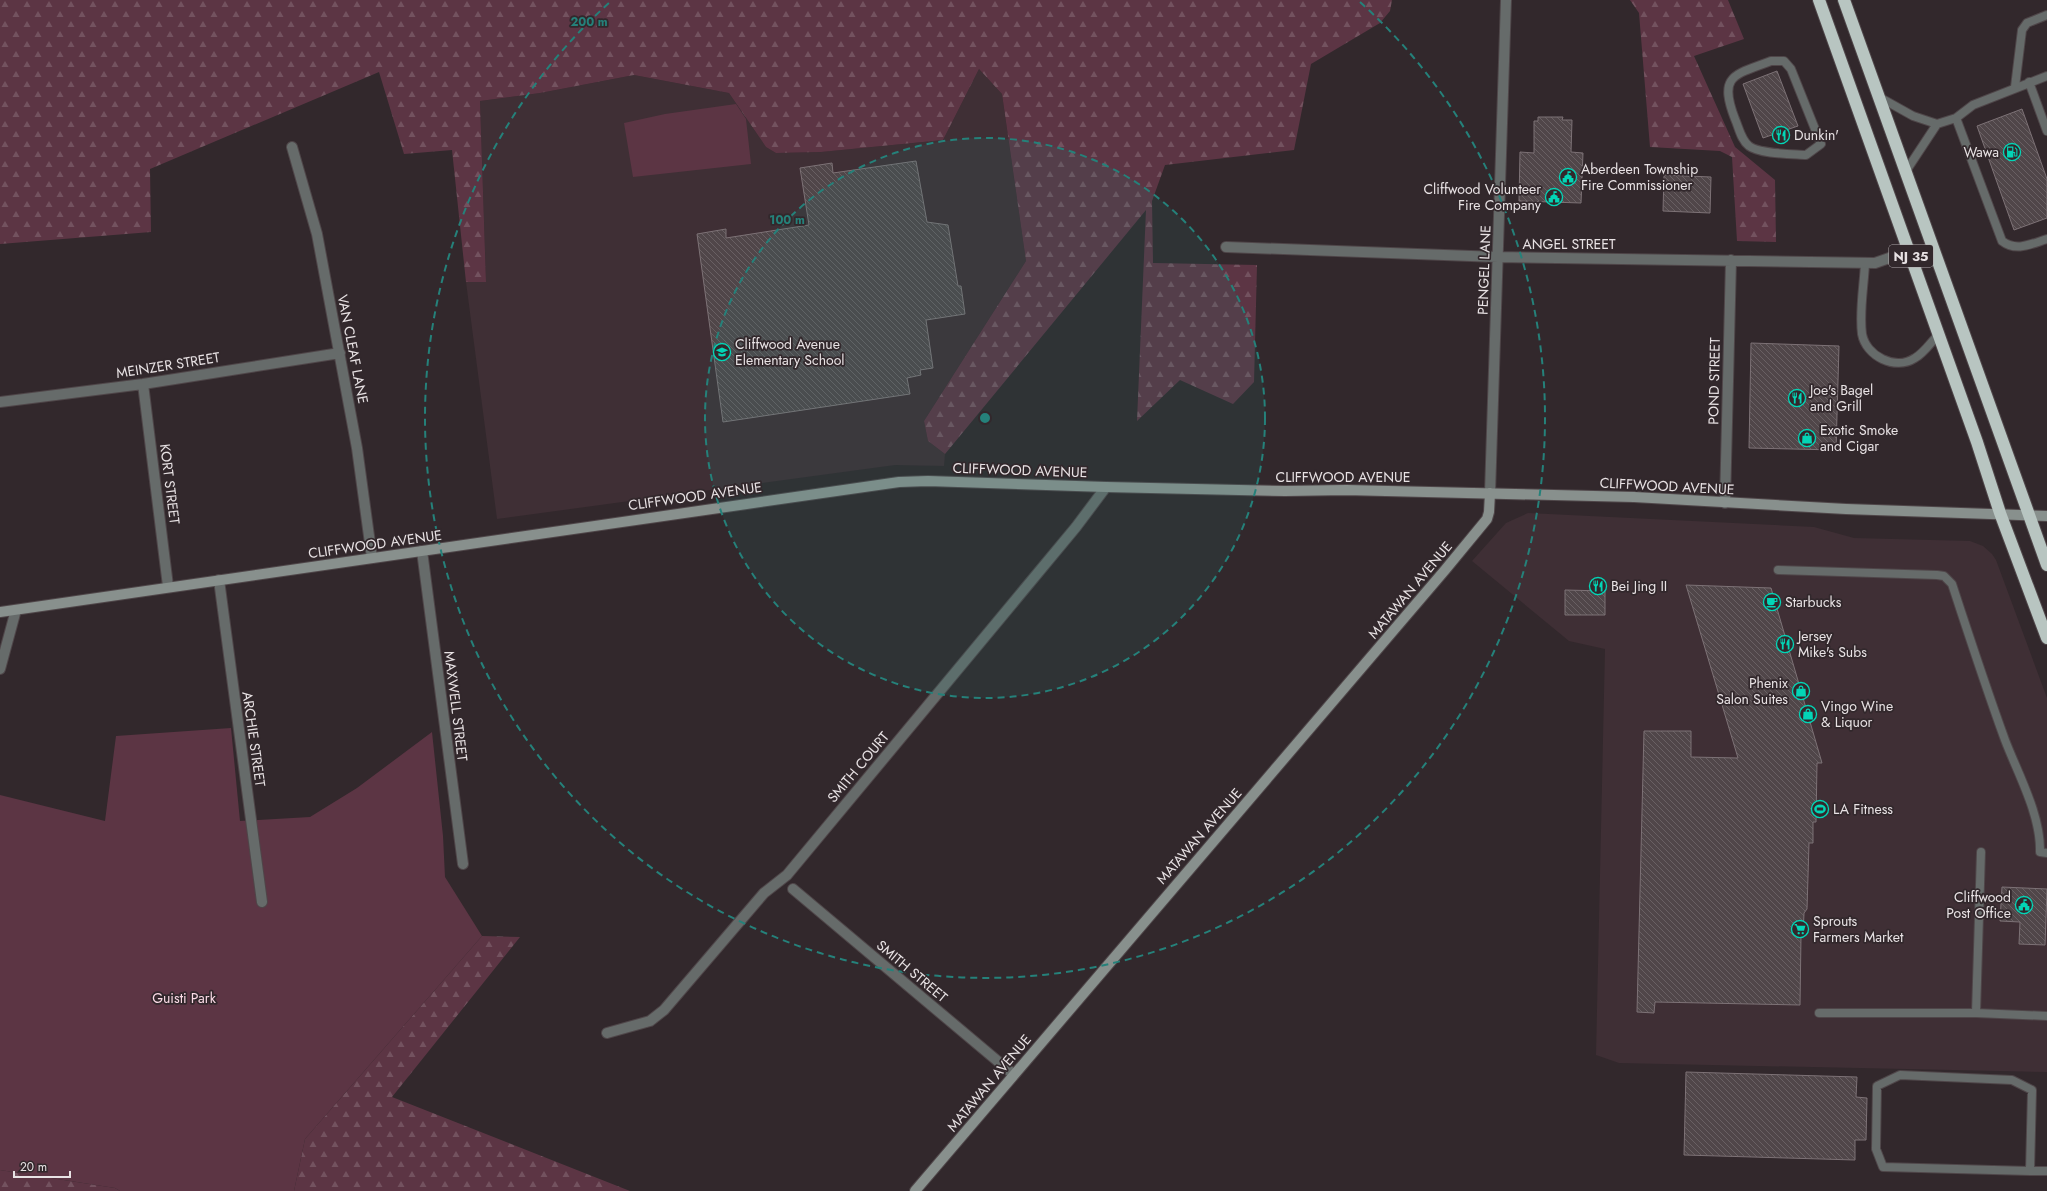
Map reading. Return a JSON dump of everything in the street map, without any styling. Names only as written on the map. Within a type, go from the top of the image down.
[{"type":"highway","name":"NJ 35","points":[[1819,0],[1910,251],[2000,513],[2047,638]]},
{"type":"highway","name":"NJ 35","points":[[1844,0],[2047,565]]},
{"type":"main road","name":"CLIFFWOOD AVENUE","points":[[0,612],[168,586],[219,580],[899,482],[928,481],[1106,487],[1490,493],[1634,497],[1725,503],[2047,516]]},
{"type":"main road","name":"MATAWAN AVENUE","points":[[915,1191],[1446,570],[1486,519],[1489,512],[1490,493]]},
{"type":"street","name":"PENGEL LANE","points":[[1490,493],[1506,0]]},
{"type":"street","name":"VAN CLEAF LANE","points":[[292,147],[317,234],[357,448],[372,558]]},
{"type":"street","name":"ANGEL STREET","points":[[1226,247],[1498,257],[1865,263],[1885,260],[1910,251]]},
{"type":"street","name":"POND STREET","points":[[1725,503],[1731,260]]},
{"type":"street","name":"MEINZER STREET","points":[[0,402],[143,384],[340,353]]},
{"type":"street","name":"KORT STREET","points":[[143,384],[168,586]]},
{"type":"street","name":"SMITH COURT","points":[[607,1033],[650,1020],[664,1010],[764,893],[788,875],[1051,557],[1106,487]]},
{"type":"street","name":"MAXWELL STREET","points":[[422,551],[463,864]]},
{"type":"street","name":"ARCHIE STREET","points":[[219,580],[262,902]]},
{"type":"street","points":[[0,669],[16,610]]},
{"type":"street","name":"SMITH STREET","points":[[793,889],[1014,1074]]},
{"type":"lane","points":[[2015,87],[2022,30],[2027,23],[2047,16]]},
{"type":"lane","points":[[1771,61],[1784,61],[1791,69],[1821,144],[1806,156],[1763,151],[1750,147],[1743,141],[1727,94],[1729,84],[1735,75],[1771,61]]},
{"type":"lane","points":[[1879,97],[1913,116],[1937,124],[1956,118],[1973,105],[2015,87],[2047,76]]},
{"type":"lane","points":[[2029,82],[2047,131]]},
{"type":"lane","points":[[1956,118],[2002,242],[2012,247],[2019,247],[2047,239]]},
{"type":"lane","points":[[1906,171],[1937,124]]},
{"type":"lane","points":[[1865,263],[1862,334],[1868,348],[1873,354],[1892,362],[1914,359],[1939,334]]},
{"type":"lane","points":[[1778,570],[1938,575],[1949,579],[1952,584],[1989,697],[2027,794],[2041,836],[2040,852],[2047,853]]},
{"type":"lane","points":[[1976,1013],[1981,852]]},
{"type":"lane","points":[[1819,1012],[1976,1013],[2047,1016]]},
{"type":"lane","points":[[2030,1171],[2032,1090],[2012,1080],[1900,1075],[1877,1086],[1876,1149],[1884,1167],[2030,1171],[2047,1171]]},
{"type":"shaded area","name":"Cliffwood Avenue Elementary School","points":[[979,69],[1002,94],[1026,261],[924,421],[928,441],[945,454],[944,466],[895,465],[497,519],[466,282],[486,281],[480,101],[540,93],[634,75],[729,93],[766,147],[776,153],[821,152],[943,140]]},
{"type":"shaded area","points":[[1528,513],[1814,527],[1854,538],[1970,541],[1983,546],[1992,554],[1996,560],[2047,698],[2047,1072],[1619,1063],[1596,1055],[1605,649],[1569,641],[1472,561],[1506,523]]},
{"type":"green space","points":[[0,0],[1392,0],[1390,11],[1380,23],[1311,64],[1294,150],[1165,165],[1152,201],[1153,263],[1257,265],[1254,382],[1233,404],[1180,380],[1137,421],[1146,210],[945,454],[928,441],[924,421],[1026,261],[1002,94],[979,69],[943,140],[821,152],[776,153],[766,147],[729,93],[634,75],[540,93],[480,101],[486,282],[466,282],[452,150],[404,154],[379,72],[150,169],[151,232],[0,244]]},
{"type":"green space","points":[[1630,0],[1728,0],[1744,39],[1694,56],[1735,147],[1775,180],[1776,242],[1737,241],[1732,157],[1720,151],[1650,147],[1639,13]]},
{"type":"green space","points":[[736,104],[746,119],[751,164],[633,177],[624,123],[665,114]]},
{"type":"green space","name":"Guisti Park","points":[[231,728],[240,821],[310,817],[357,788],[432,732],[443,836],[445,877],[482,936],[305,1139],[294,1191],[120,1191],[115,1188],[0,1170],[0,795],[105,821],[116,736]]},
{"type":"green space","points":[[482,936],[520,937],[392,1097],[630,1191],[294,1191],[305,1139]]},
{"type":"green space","points":[[0,1170],[115,1188],[120,1191],[0,1191]]},
{"type":"building","points":[[1777,71],[1798,126],[1763,138],[1743,84]]},
{"type":"building","name":"Wawa","points":[[2022,109],[2047,179],[2047,218],[2014,230],[1977,126]]},
{"type":"building","points":[[1538,117],[1563,117],[1562,120],[1572,120],[1571,152],[1583,153],[1581,203],[1519,201],[1520,152],[1534,153],[1534,121],[1538,121]]},
{"type":"building","points":[[916,161],[927,222],[948,225],[958,286],[961,286],[965,314],[926,320],[933,368],[920,370],[921,375],[907,378],[910,394],[723,422],[697,234],[726,229],[726,238],[809,225],[800,168],[832,163],[833,173]]},
{"type":"building","points":[[1664,175],[1711,177],[1710,213],[1663,211]]},
{"type":"building","points":[[1751,343],[1839,346],[1836,450],[1749,448]]},
{"type":"building","points":[[1686,585],[1771,588],[1822,763],[1817,763],[1816,822],[1813,822],[1813,843],[1809,843],[1807,909],[1804,913],[1803,936],[1801,936],[1800,1005],[1655,1002],[1654,1013],[1637,1012],[1644,731],[1691,731],[1691,757],[1738,758]]},
{"type":"building","points":[[1565,590],[1605,591],[1605,615],[1565,615]]},
{"type":"building","name":"Cliffwood Post Office","points":[[2002,887],[2047,889],[2045,945],[2019,944],[2020,922],[2000,921]]},
{"type":"building","points":[[1686,1072],[1857,1077],[1856,1097],[1867,1098],[1866,1140],[1855,1140],[1855,1160],[1684,1155]]},
{"type":"place","name":"Dunkin'","points":[[1781,135]]},
{"type":"place","name":"Wawa","points":[[2012,152]]},
{"type":"place","name":"Aberdeen Township Fire Commissioner","points":[[1568,177]]},
{"type":"place","name":"Cliffwood Volunteer Fire Company","points":[[1554,197]]},
{"type":"place","name":"Cliffwood Avenue Elementary School","points":[[722,352]]},
{"type":"place","name":"Joe's Bagel and Grill","points":[[1797,398]]},
{"type":"place","name":"Exotic Smoke and Cigar","points":[[1807,438]]},
{"type":"place","name":"Bei Jing II","points":[[1598,586]]},
{"type":"place","name":"Starbucks","points":[[1772,602]]},
{"type":"place","name":"Jersey Mike's Subs","points":[[1785,644]]},
{"type":"place","name":"Phenix Salon Suites","points":[[1801,691]]},
{"type":"place","name":"Vingo Wine & Liquor","points":[[1808,714]]},
{"type":"place","name":"LA Fitness","points":[[1820,809]]},
{"type":"place","name":"Cliffwood Post Office","points":[[2024,905]]},
{"type":"place","name":"Sprouts Farmers Market","points":[[1800,929]]}]
